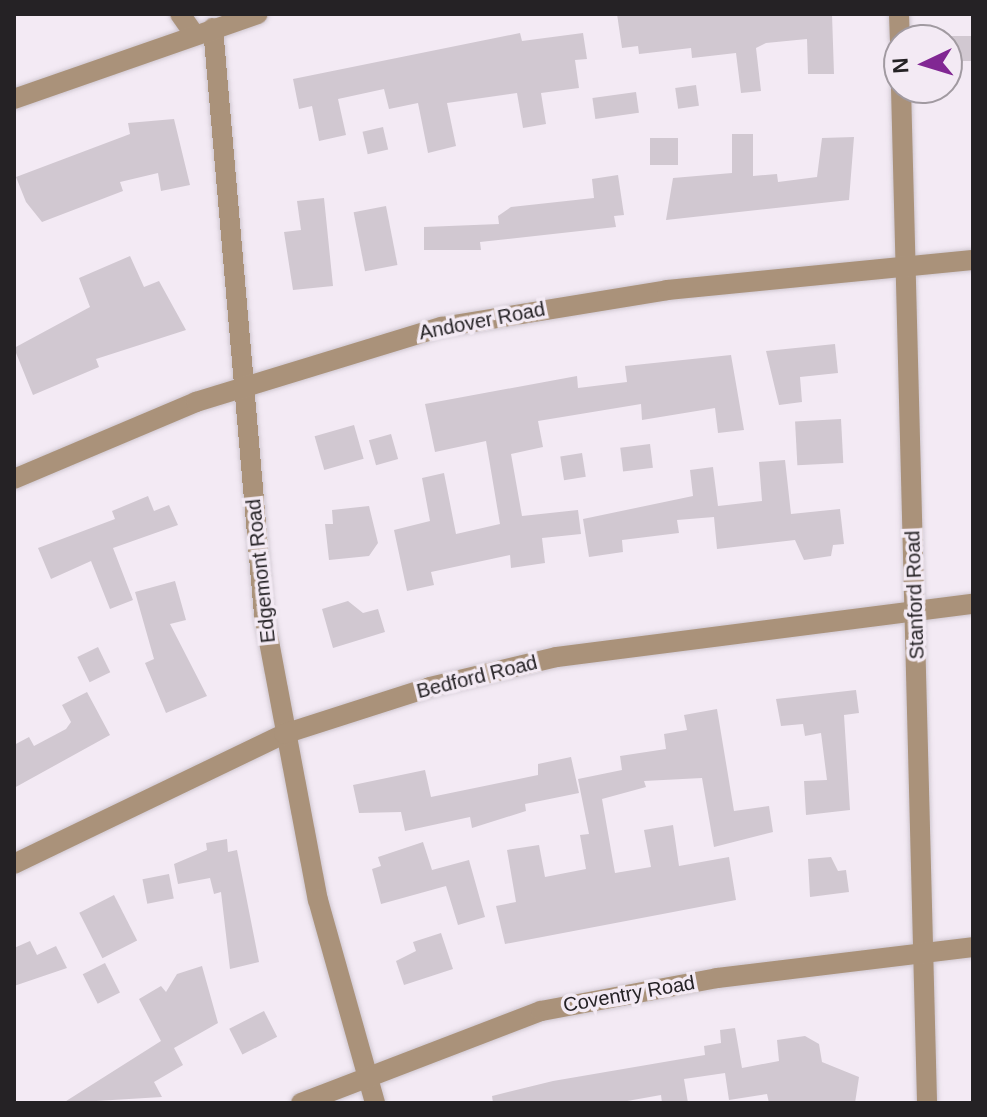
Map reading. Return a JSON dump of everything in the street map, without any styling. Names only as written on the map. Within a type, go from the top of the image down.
[{"type":"street","points":[[180,14],[204,31]]},
{"type":"street","points":[[14,99],[258,14]]},
{"type":"street","name":"Edgemont Road","points":[[204,31],[243,386],[264,615],[284,734],[365,1075],[375,1103]]},
{"type":"street","name":"Stanford Road","points":[[901,104],[927,1103]]},
{"type":"street","name":"Andover Road","points":[[14,479],[243,386],[361,348],[509,314],[973,260]]},
{"type":"street","name":"Bedford Road","points":[[14,864],[284,734],[430,687],[557,657],[973,604]]},
{"type":"street","name":"Coventry Road","points":[[301,1103],[365,1075],[541,1011],[618,993],[973,947]]},
{"type":"building","points":[[617,14],[832,14],[834,74],[808,74],[807,39],[766,43],[756,48],[761,91],[741,93],[736,53],[692,58],[691,48],[639,54],[638,46],[622,48]]},
{"type":"building","points":[[520,33],[522,41],[583,33],[587,59],[575,60],[579,88],[541,93],[546,124],[523,128],[517,93],[447,103],[456,146],[428,153],[418,103],[389,109],[384,89],[338,99],[346,135],[319,141],[312,106],[299,109],[293,79]]},
{"type":"building","points":[[963,36],[973,36],[973,61],[963,61]]},
{"type":"building","points":[[696,85],[699,106],[678,109],[675,88]]},
{"type":"building","points":[[636,92],[639,113],[595,119],[592,98]]},
{"type":"building","points":[[174,119],[190,185],[161,191],[158,173],[120,182],[123,191],[42,222],[26,202],[16,177],[130,134],[128,123]]},
{"type":"building","points":[[383,127],[388,149],[368,154],[363,132]]},
{"type":"building","points":[[732,134],[753,134],[753,176],[777,174],[778,182],[817,177],[822,138],[854,137],[849,200],[666,220],[673,178],[732,173]]},
{"type":"building","points":[[650,138],[678,138],[678,165],[650,165]]},
{"type":"building","points":[[618,175],[624,215],[614,216],[616,227],[480,242],[481,250],[424,250],[424,227],[499,224],[498,216],[511,207],[594,198],[592,179]]},
{"type":"building","points":[[324,198],[333,286],[293,290],[284,232],[301,230],[297,201]]},
{"type":"building","points":[[386,206],[397,265],[365,271],[354,212]]},
{"type":"building","points":[[130,256],[144,287],[159,281],[186,330],[96,359],[99,367],[33,395],[14,348],[90,307],[79,278]]},
{"type":"building","points":[[835,344],[838,373],[800,377],[802,402],[779,405],[766,351]]},
{"type":"building","points":[[731,355],[744,430],[718,433],[715,408],[642,420],[641,404],[538,421],[543,447],[511,454],[522,516],[578,510],[581,534],[542,538],[545,563],[511,568],[510,555],[431,572],[434,585],[407,591],[394,530],[430,521],[422,478],[444,473],[456,534],[500,524],[486,441],[435,452],[425,404],[577,376],[578,388],[627,382],[625,366]]},
{"type":"building","points":[[841,419],[843,463],[797,465],[795,421]]},
{"type":"building","points":[[354,425],[364,459],[324,470],[315,436]]},
{"type":"building","points":[[391,434],[398,459],[376,465],[369,440]]},
{"type":"building","points":[[650,444],[653,468],[623,471],[620,448]]},
{"type":"building","points":[[582,453],[586,477],[564,480],[560,456]]},
{"type":"building","points":[[785,460],[791,514],[840,509],[844,544],[833,545],[831,556],[804,560],[795,540],[717,549],[714,517],[677,520],[679,533],[622,540],[623,552],[589,557],[583,519],[693,496],[690,470],[713,467],[718,506],[762,501],[759,462]]},
{"type":"building","points":[[148,496],[154,511],[169,505],[178,525],[113,548],[133,600],[110,609],[91,561],[51,579],[38,548],[115,519],[112,511]]},
{"type":"building","points":[[369,506],[378,543],[369,556],[329,560],[325,524],[333,524],[332,510]]},
{"type":"building","points":[[175,581],[186,620],[170,624],[207,696],[166,713],[145,663],[154,659],[135,592]]},
{"type":"building","points":[[348,601],[363,613],[378,609],[385,632],[333,648],[322,609]]},
{"type":"building","points":[[98,647],[110,672],[90,682],[77,657]]},
{"type":"building","points":[[856,690],[859,713],[844,715],[850,810],[806,815],[804,781],[827,780],[821,733],[805,736],[803,724],[781,726],[776,699]]},
{"type":"building","points":[[87,692],[110,735],[14,788],[14,745],[29,737],[34,746],[66,729],[71,722],[62,705]]},
{"type":"building","points":[[717,709],[734,811],[769,806],[773,832],[714,847],[702,778],[644,781],[646,787],[602,799],[615,873],[651,867],[644,830],[673,825],[679,866],[729,857],[736,900],[505,944],[496,906],[516,902],[507,850],[539,845],[545,877],[586,869],[580,835],[589,834],[578,779],[622,770],[620,756],[666,749],[664,734],[687,730],[684,715]]},
{"type":"building","points":[[571,757],[579,793],[525,804],[526,811],[472,828],[470,817],[405,831],[401,812],[359,813],[353,785],[425,770],[431,797],[538,775],[538,764]]},
{"type":"building","points":[[227,839],[228,852],[237,850],[259,962],[230,969],[221,892],[214,894],[210,878],[178,884],[174,864],[207,850],[206,843]]},
{"type":"building","points":[[423,842],[432,870],[469,860],[485,917],[458,925],[446,886],[381,904],[372,869],[381,866],[378,857]]},
{"type":"building","points":[[831,857],[838,871],[846,870],[849,892],[810,897],[808,859]]},
{"type":"building","points":[[169,874],[174,899],[147,904],[142,879]]},
{"type":"building","points":[[114,895],[137,940],[102,958],[79,913]]},
{"type":"building","points":[[441,933],[453,969],[404,985],[396,961],[416,951],[413,942]]},
{"type":"building","points":[[30,941],[37,955],[56,946],[67,968],[14,986],[14,948]]},
{"type":"building","points":[[105,963],[120,992],[98,1004],[83,974]]},
{"type":"building","points":[[202,966],[218,1023],[174,1048],[183,1065],[154,1082],[162,1097],[63,1103],[161,1041],[139,999],[161,986],[166,992],[177,974]]},
{"type":"building","points":[[264,1011],[277,1037],[242,1055],[229,1029]]},
{"type":"building","points":[[735,1028],[742,1068],[779,1061],[777,1040],[805,1036],[819,1044],[822,1062],[859,1077],[855,1103],[769,1103],[767,1094],[729,1100],[725,1073],[684,1079],[688,1103],[662,1103],[661,1095],[616,1103],[493,1103],[492,1096],[553,1081],[705,1055],[704,1046],[721,1043],[720,1030]]}]
